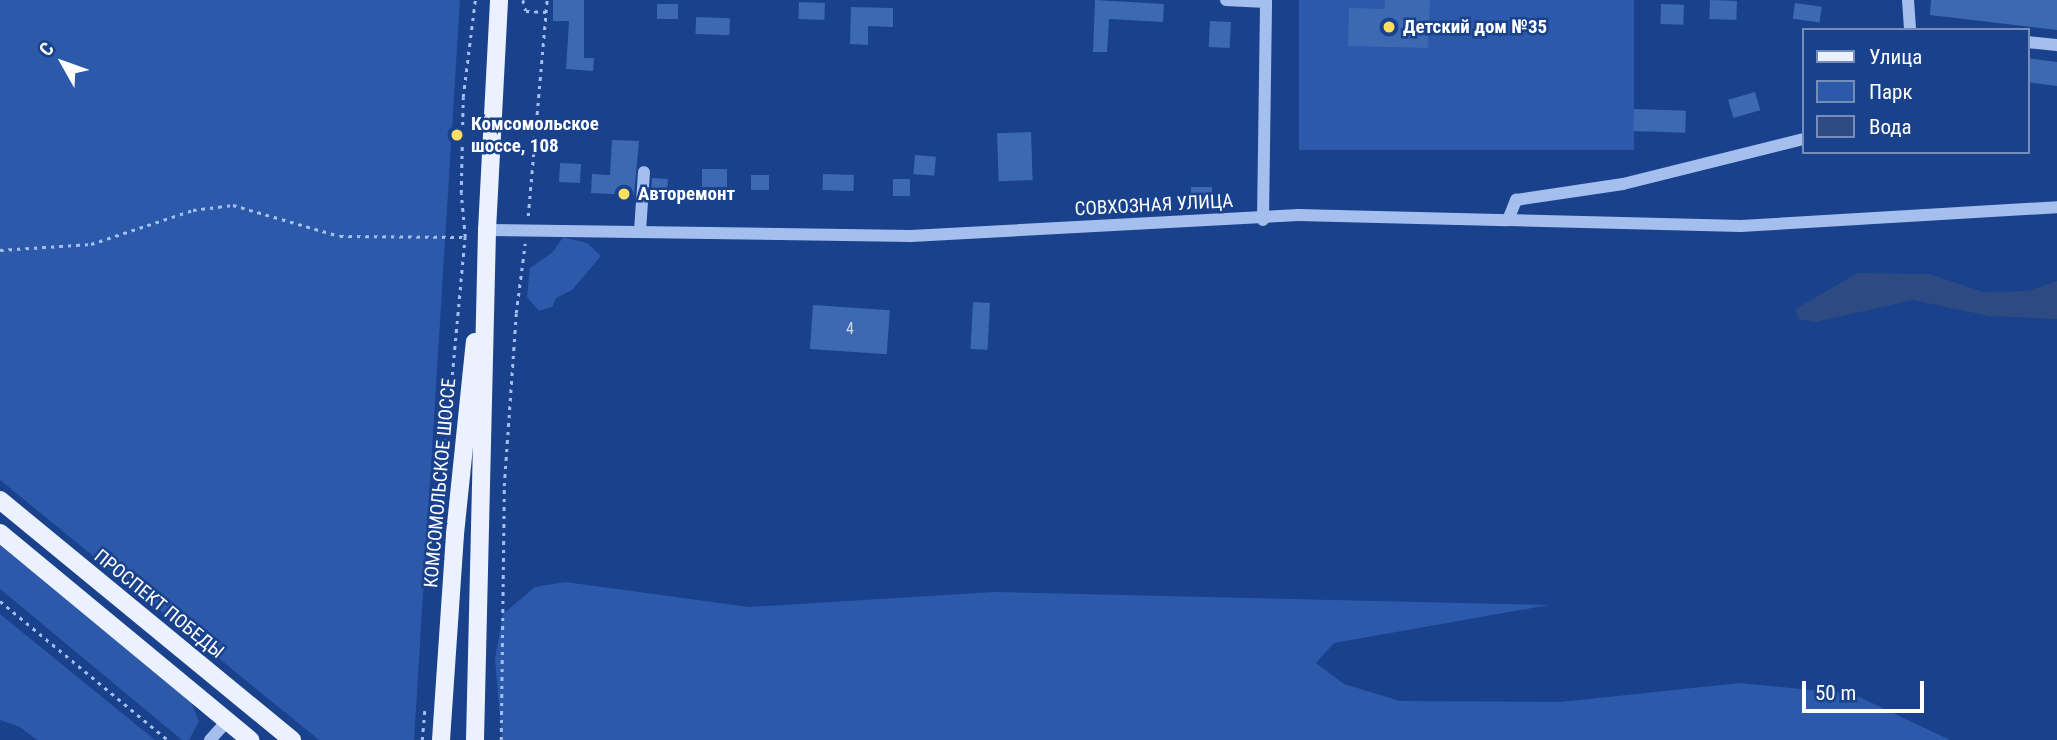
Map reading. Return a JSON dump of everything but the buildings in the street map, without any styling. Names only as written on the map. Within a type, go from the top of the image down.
[{"type":"main road","name":"КОМСОМОЛЬСКОЕ ШОССЕ","points":[[475,740],[482,533],[487,230],[499,0]]},
{"type":"main road","name":"КОМСОМОЛЬСКОЕ ШОССЕ","points":[[441,740],[454,534],[487,230]]},
{"type":"main road","name":"ПРОСПЕКТ ПОБЕДЫ","points":[[0,500],[292,740]]},
{"type":"main road","points":[[0,533],[250,740]]},
{"type":"main road","points":[[454,534],[482,533]]},
{"type":"main road","points":[[227,720],[244,700]]},
{"type":"street","points":[[1226,0],[1266,1],[1263,220]]},
{"type":"street","points":[[1908,0],[1910,28]]},
{"type":"street","points":[[2029,42],[2057,45]]},
{"type":"street","points":[[1508,220],[1516,200],[1623,184],[1801,140]]},
{"type":"street","points":[[640,231],[644,172]]},
{"type":"street","name":"СОВХОЗНАЯ УЛИЦА","points":[[487,230],[911,236],[1263,220],[1298,215],[1741,226],[2057,207]]},
{"type":"street","points":[[210,740],[227,720]]},
{"type":"path","points":[[444,457],[466,237],[461,193],[463,97],[475,0]]},
{"type":"path","points":[[523,0],[526,11],[546,12]]},
{"type":"path","points":[[500,740],[504,486],[516,313],[527,232],[547,0]]},
{"type":"path","points":[[0,250],[91,244],[193,210],[233,205],[340,236],[466,237]]},
{"type":"path","points":[[0,601],[168,740]]},
{"type":"path","points":[[422,740],[425,700]]},
{"type":"green space","points":[[0,0],[460,0],[414,740],[319,740],[0,480]]},
{"type":"green space","points":[[1299,0],[1634,0],[1634,150],[1299,150]]},
{"type":"green space","points":[[563,237],[587,243],[601,256],[572,290],[556,298],[552,307],[539,311],[527,297],[530,268],[553,252]]},
{"type":"green space","points":[[0,540],[189,697],[199,721],[189,740],[182,740],[0,589]]},
{"type":"green space","points":[[565,582],[749,607],[994,592],[1549,605],[1334,643],[1316,663],[1344,684],[1400,701],[1560,702],[1740,683],[1853,694],[1950,740],[502,740],[495,659],[503,614],[535,587]]},
{"type":"green space","points":[[0,614],[155,740],[37,740],[20,727],[0,720]]},
{"type":"water","points":[[1858,273],[1929,274],[1983,292],[2028,291],[2057,281],[2057,319],[1989,316],[1913,300],[1815,322],[1798,319],[1795,309]]},
{"type":"place","name":"Детский дом №35","points":[[1389,27]]},
{"type":"place","name":"Комсомольское шоссе, 108","points":[[457,135]]},
{"type":"place","name":"Авторемонт","points":[[624,194]]}]
